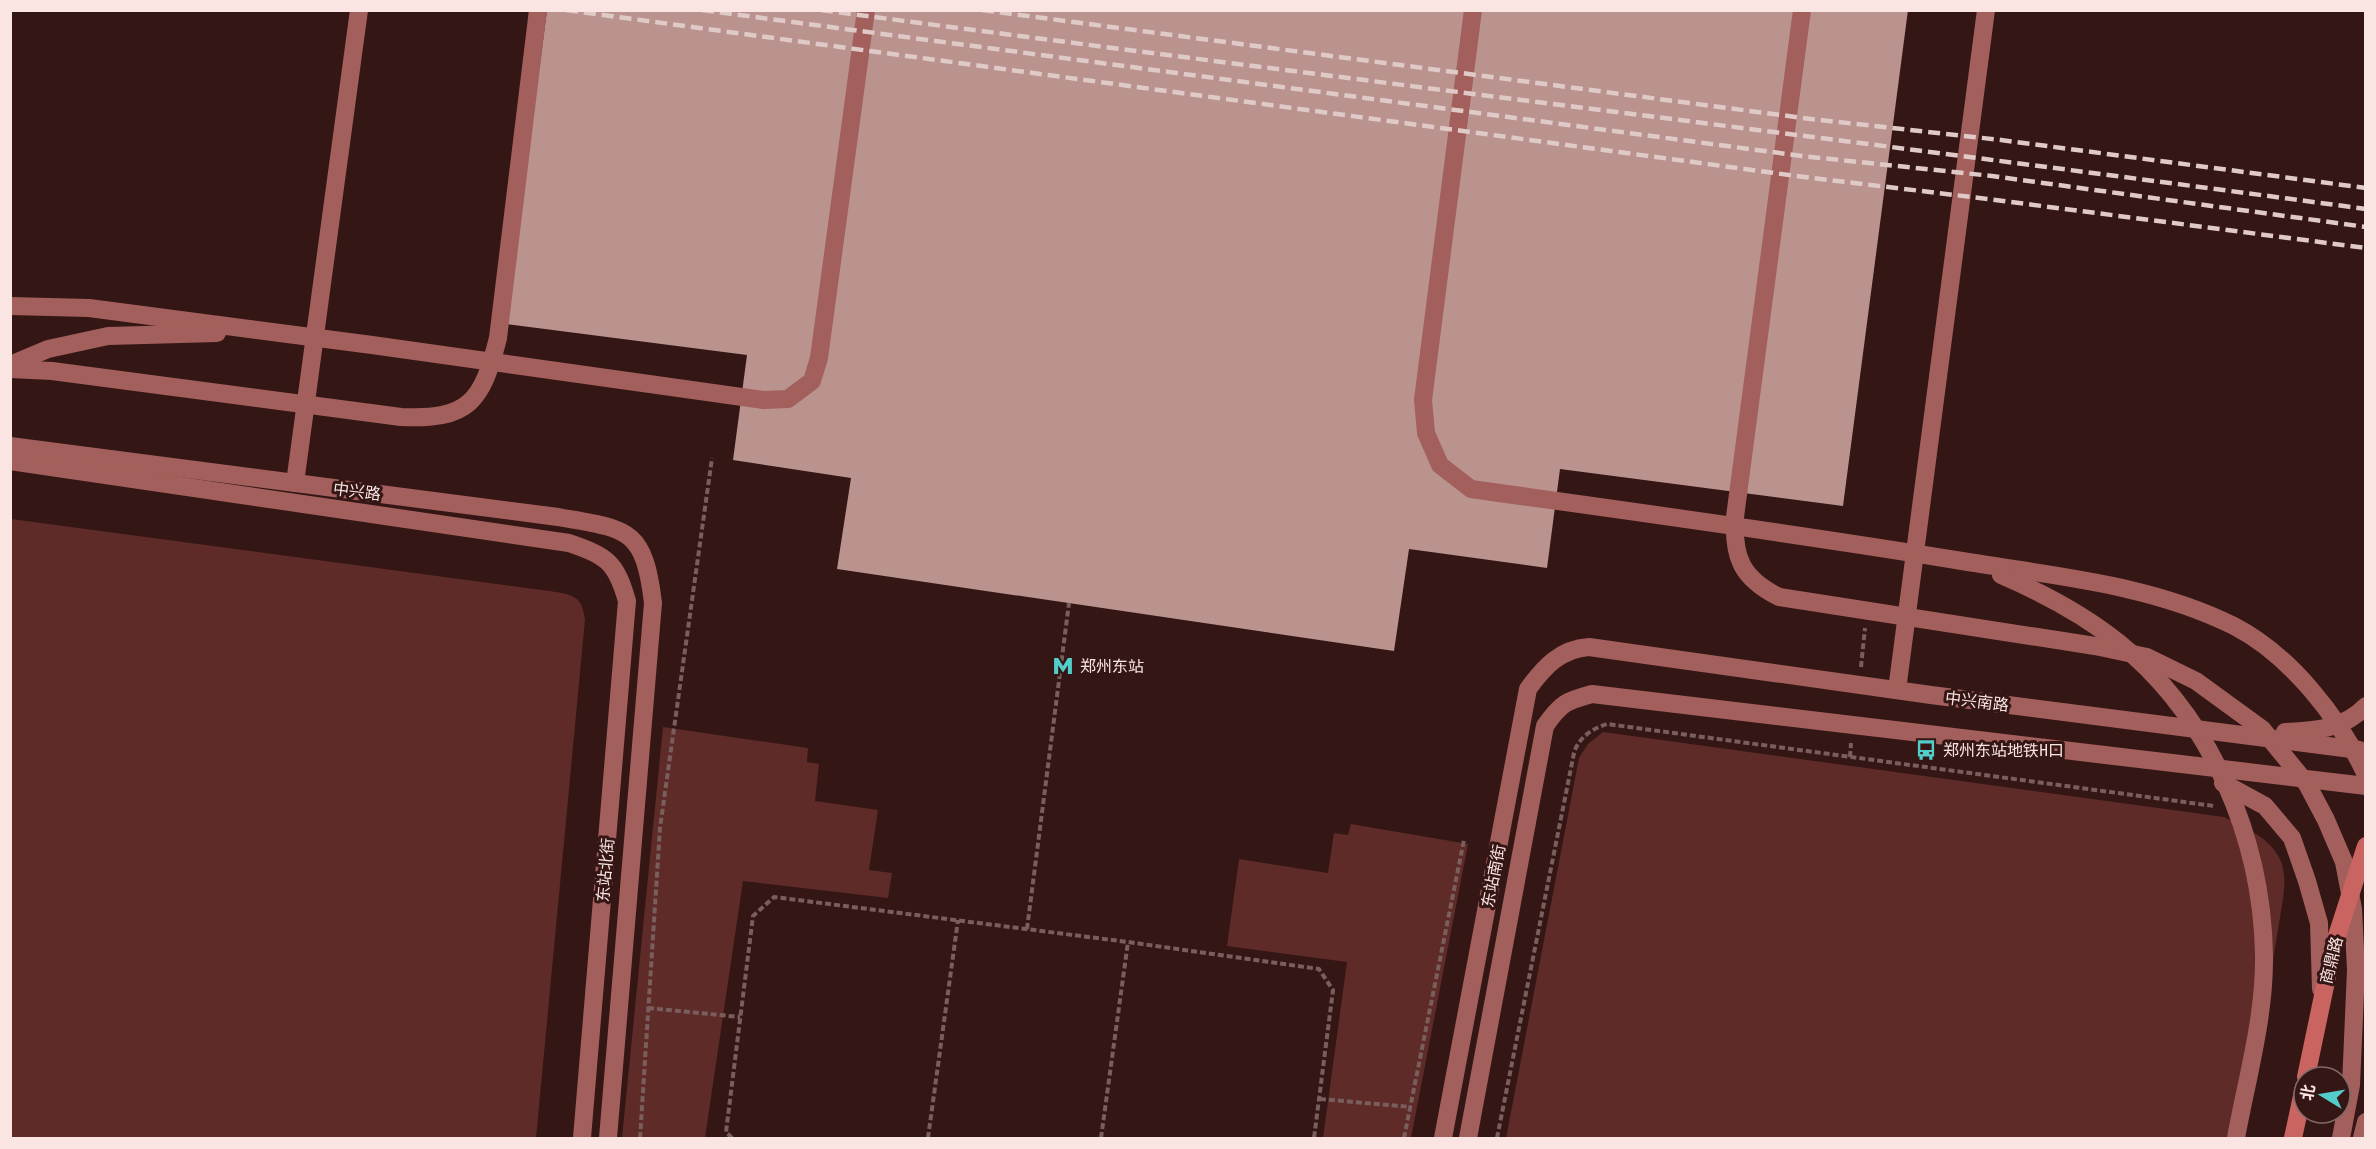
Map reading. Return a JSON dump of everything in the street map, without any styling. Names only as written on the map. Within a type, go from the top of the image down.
[{"type":"main road","name":"商鼎路","points":[[2309,1065],[2333,948],[2366,846]]},
{"type":"street","points":[[295,483],[359,10]]},
{"type":"street","points":[[10,367],[401,417],[439,417],[463,408],[479,392],[485,382],[498,338],[538,10]]},
{"type":"street","points":[[10,306],[89,309],[764,400],[788,399],[812,381],[819,358],[866,10]]},
{"type":"street","points":[[1473,10],[1423,400],[1426,432],[1440,465],[1471,489],[1801,535],[2099,583],[2173,601],[2236,628],[2259,643],[2294,672],[2333,719],[2366,775]]},
{"type":"street","points":[[1802,10],[1734,517],[1736,550],[1741,564],[1754,582],[1779,597],[2095,646],[2147,657],[2196,681],[2262,729],[2307,783],[2344,862],[2351,897],[2356,970],[2353,1051],[2351,1085],[2341,1138]]},
{"type":"street","points":[[1897,690],[1986,10]]},
{"type":"street","points":[[10,367],[48,349],[108,336],[263,331]]},
{"type":"street","name":"中兴路","points":[[10,446],[610,526],[629,536],[641,551],[649,571],[653,603]]},
{"type":"street","name":"中兴路","points":[[10,461],[569,543],[594,552],[610,564],[620,576],[627,601]]},
{"type":"street","points":[[1975,563],[2032,588],[2063,605],[2119,643],[2160,681],[2186,716],[2223,774],[2239,816],[2252,862],[2260,903],[2264,955],[2262,998],[2236,1138]]},
{"type":"street","name":"东站北街","points":[[582,1138],[627,601]]},
{"type":"street","name":"东站北街","points":[[608,1138],[653,603]]},
{"type":"street","name":"中兴南路","points":[[1589,647],[1897,690],[2366,750]]},
{"type":"street","name":"东站南街","points":[[1443,1138],[1527,689],[1556,657],[1575,648],[1589,647]]},
{"type":"street","name":"东站南街","points":[[1468,1138],[1545,726],[1567,700],[1592,694],[2138,759]]},
{"type":"street","points":[[2237,734],[2302,732],[2335,727],[2356,716],[2366,706]]},
{"type":"street","points":[[2138,759],[2366,786]]},
{"type":"street","points":[[2138,759],[2218,780],[2265,806],[2292,838],[2319,923],[2321,1007]]},
{"type":"street","points":[[2362,1138],[2366,1122]]},
{"type":"path","points":[[640,1138],[660,828],[712,458]]},
{"type":"path","points":[[1028,929],[1070,603]]},
{"type":"path","points":[[1497,1138],[1574,753],[1576,746],[1594,728],[1607,724],[2225,807]]},
{"type":"path","points":[[1404,1138],[1464,840]]},
{"type":"path","points":[[732,1138],[726,1132],[753,916],[774,897],[1319,969],[1333,990],[1314,1138]]},
{"type":"path","points":[[928,1138],[958,920]]},
{"type":"path","points":[[1101,1138],[1128,942]]},
{"type":"path","points":[[648,1008],[740,1017]]},
{"type":"path","points":[[1320,1099],[1411,1107]]},
{"type":"shaded area","points":[[11,519],[550,591],[570,595],[579,601],[585,620],[536,1138],[11,1138]]},
{"type":"shaded area","points":[[663,727],[808,748],[807,762],[819,764],[815,801],[878,810],[869,870],[892,873],[888,898],[743,881],[705,1138],[622,1138]]},
{"type":"shaded area","points":[[1603,732],[2224,817],[2263,838],[2277,854],[2282,864],[2284,884],[2244,1138],[1506,1138],[1579,758],[1588,744]]},
{"type":"shaded area","points":[[1351,824],[1468,844],[1411,1138],[1323,1138],[1347,962],[1227,946],[1239,859],[1328,873],[1334,833],[1348,835]]},
{"type":"building","name":"郑州东站","points":[[547,10],[1908,10],[1843,506],[1560,469],[1547,568],[1409,549],[1394,651],[837,569],[851,478],[733,460],[747,355],[506,324]]},
{"type":"railway","points":[[566,10],[1804,177],[2366,248]]},
{"type":"railway","points":[[702,10],[1802,156],[1992,176],[2366,227]]},
{"type":"railway","points":[[821,10],[2366,209]]},
{"type":"railway","points":[[982,10],[1811,119],[2001,140],[2366,188]]},
{"type":"place","name":"郑州东站","points":[[1063,666]]},
{"type":"place","name":"郑州东站地铁H口","points":[[1926,750]]}]
